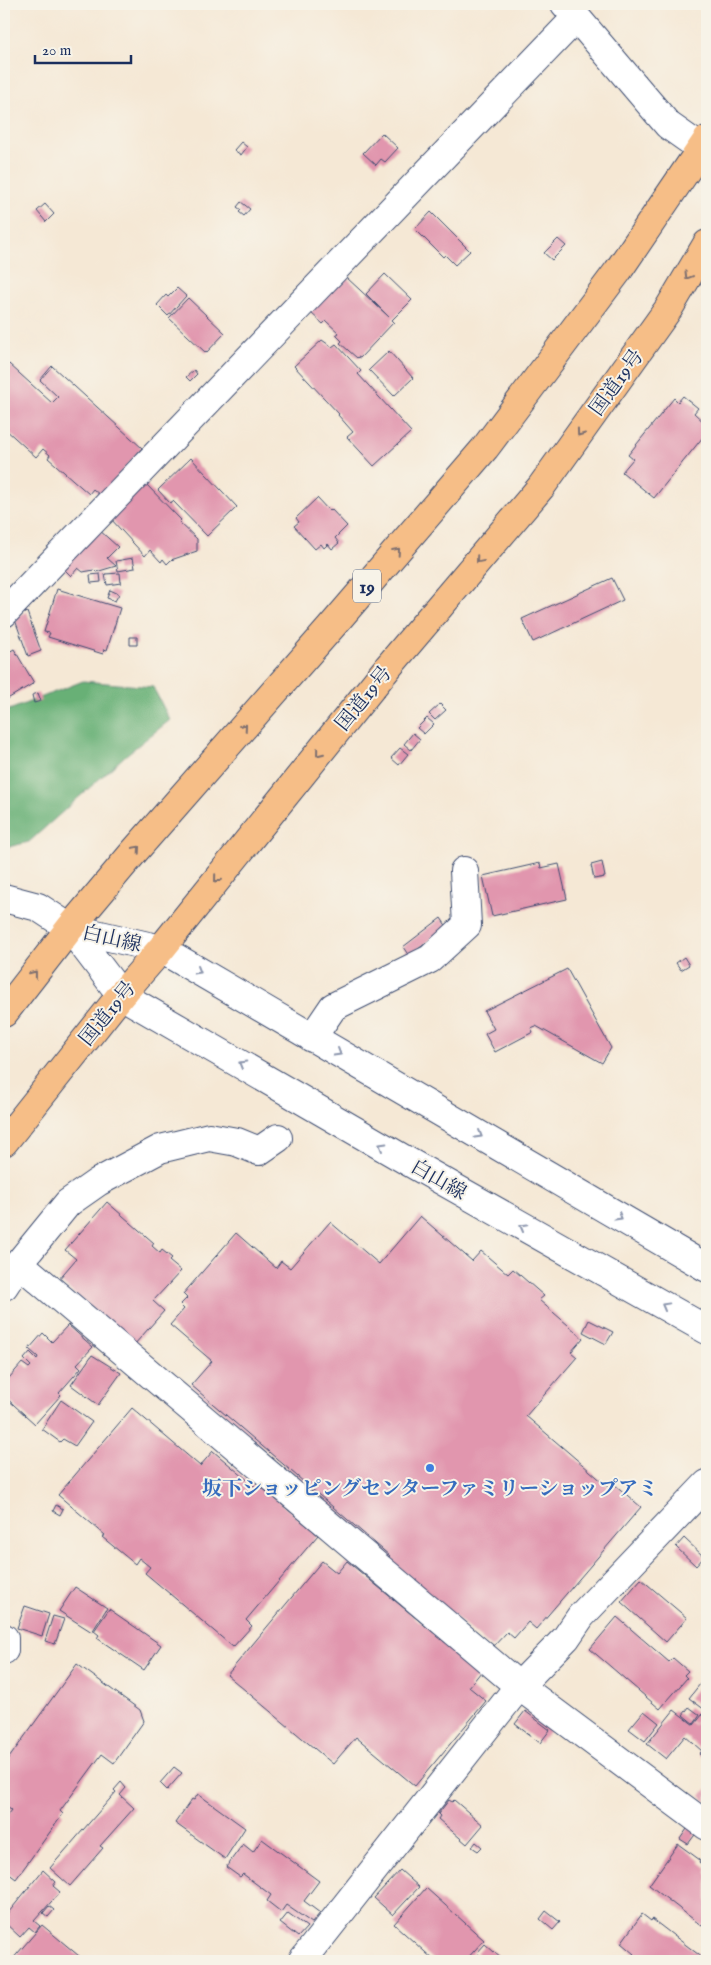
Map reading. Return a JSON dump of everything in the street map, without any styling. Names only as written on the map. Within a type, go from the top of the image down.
[{"type":"highway","name":"19","points":[[4,1013],[70,928],[133,853],[485,448],[618,271],[705,144]]},
{"type":"highway","name":"国道19号","points":[[4,1142],[389,666],[541,487],[669,308],[707,244]]},
{"type":"street","points":[[4,613],[571,11],[668,125],[705,144]]},
{"type":"street","points":[[312,1038],[333,1007],[430,959],[467,925],[464,871]]},
{"type":"street","points":[[4,898],[38,907],[70,928]]},
{"type":"street","name":"白山線","points":[[70,928],[161,949],[707,1268]]},
{"type":"street","name":"白山線","points":[[70,928],[121,995],[409,1162],[707,1330]]},
{"type":"street","points":[[4,1286],[19,1263],[68,1204],[98,1182],[160,1149],[209,1137],[237,1142],[260,1150],[278,1138]]},
{"type":"street","points":[[19,1263],[519,1686],[707,1826]]},
{"type":"street","points":[[302,1961],[519,1686],[566,1638],[581,1616],[707,1484]]},
{"type":"street","points":[[4,1638],[4,1650]]},
{"type":"green space","points":[[83,681],[153,687],[170,720],[126,755],[29,842],[4,848],[4,712]]},
{"type":"building","points":[[382,133],[398,148],[385,162],[381,159],[376,165],[363,153]]},
{"type":"building","points":[[241,142],[247,147],[241,155],[234,150]]},
{"type":"building","points":[[241,202],[250,209],[244,216],[237,207]]},
{"type":"building","points":[[45,204],[54,214],[46,222],[37,211]]},
{"type":"building","points":[[431,212],[470,251],[455,265],[445,255],[443,257],[415,229]]},
{"type":"building","points":[[558,239],[566,246],[552,260],[544,253]]},
{"type":"building","points":[[385,274],[412,300],[392,320],[394,322],[360,358],[357,358],[340,343],[342,341],[336,335],[339,333],[326,321],[323,324],[310,312],[346,277],[389,317],[366,294]]},
{"type":"building","points":[[177,288],[186,296],[168,316],[157,305],[166,295],[168,297]]},
{"type":"building","points":[[188,298],[225,333],[206,353],[169,318]]},
{"type":"building","points":[[322,340],[332,347],[336,344],[361,371],[358,374],[411,432],[374,466],[347,437],[353,432],[339,414],[294,366]]},
{"type":"building","points":[[389,351],[413,378],[394,396],[369,370]]},
{"type":"building","points":[[9,364],[52,403],[58,397],[40,380],[52,366],[142,448],[101,496],[93,489],[89,494],[48,458],[50,455],[43,449],[36,457],[4,428],[4,366]]},
{"type":"building","points":[[194,370],[197,374],[190,381],[186,377]]},
{"type":"building","points":[[683,396],[698,408],[694,413],[707,425],[707,432],[654,498],[622,472],[633,459],[628,455],[674,398],[678,402]]},
{"type":"building","points":[[191,458],[237,507],[207,536],[173,501],[170,503],[158,490]]},
{"type":"building","points":[[144,482],[181,520],[179,522],[197,539],[197,551],[171,560],[167,564],[163,559],[161,562],[150,550],[145,556],[110,518]]},
{"type":"building","points":[[317,498],[329,511],[331,509],[347,526],[335,538],[339,543],[332,549],[328,544],[324,548],[321,544],[315,549],[294,526],[299,522],[296,518]]},
{"type":"building","points":[[98,529],[118,547],[107,558],[116,566],[96,572],[94,570],[83,572],[78,568],[71,576],[62,567]]},
{"type":"building","points":[[133,558],[135,568],[118,571],[116,561]]},
{"type":"building","points":[[120,573],[121,583],[107,585],[105,574]]},
{"type":"building","points":[[100,574],[101,582],[91,583],[90,575]]},
{"type":"building","points":[[612,578],[623,600],[533,642],[522,619]]},
{"type":"building","points":[[57,589],[120,608],[107,650],[104,649],[103,654],[48,637],[50,633],[44,632]]},
{"type":"building","points":[[110,590],[119,594],[115,601],[107,598]]},
{"type":"building","points":[[27,612],[41,651],[28,656],[14,617]]},
{"type":"building","points":[[130,637],[137,637],[137,645],[130,645]]},
{"type":"building","points":[[14,649],[34,683],[4,701],[4,655]]},
{"type":"building","points":[[38,693],[41,701],[34,703],[32,695]]},
{"type":"building","points":[[440,704],[446,710],[435,720],[429,714]]},
{"type":"building","points":[[427,718],[434,724],[424,734],[417,728]]},
{"type":"building","points":[[413,733],[420,739],[411,750],[404,744]]},
{"type":"building","points":[[400,748],[408,754],[399,765],[391,758]]},
{"type":"building","points":[[602,862],[605,877],[594,879],[591,865]]},
{"type":"building","points":[[540,863],[541,868],[559,864],[567,899],[492,916],[483,876]]},
{"type":"building","points":[[441,918],[447,927],[409,956],[403,947]]},
{"type":"building","points":[[684,957],[689,965],[681,970],[676,963]]},
{"type":"building","points":[[567,969],[611,1048],[602,1063],[536,1026],[531,1028],[533,1032],[495,1052],[485,1034],[494,1029],[484,1011]]},
{"type":"building","points":[[107,1202],[154,1243],[152,1246],[160,1253],[162,1250],[172,1258],[169,1261],[181,1271],[153,1301],[164,1311],[134,1345],[58,1280],[76,1259],[65,1250]]},
{"type":"building","name":"坂下ショッピングセンターファミリーショップアミ","points":[[420,1216],[472,1261],[481,1251],[508,1274],[513,1269],[544,1296],[539,1300],[583,1338],[571,1352],[577,1357],[526,1416],[611,1489],[614,1484],[641,1507],[536,1629],[528,1622],[514,1638],[507,1632],[492,1648],[387,1558],[390,1556],[191,1385],[212,1361],[170,1325],[184,1309],[180,1305],[187,1298],[183,1294],[236,1233],[276,1268],[281,1261],[290,1268],[330,1222],[379,1264]]},
{"type":"building","points":[[589,1320],[613,1332],[606,1344],[583,1332]]},
{"type":"building","points":[[68,1325],[93,1347],[77,1364],[81,1368],[59,1393],[61,1395],[35,1424],[4,1396],[4,1379],[7,1375],[9,1378],[22,1363],[29,1368],[31,1366],[24,1359],[30,1352],[37,1359],[38,1357],[29,1349],[43,1333],[52,1342]]},
{"type":"building","points":[[92,1355],[121,1373],[98,1405],[71,1385]]},
{"type":"building","points":[[61,1400],[92,1422],[75,1446],[63,1439],[60,1442],[42,1429]]},
{"type":"building","points":[[132,1408],[200,1466],[213,1451],[258,1489],[260,1486],[318,1535],[246,1620],[252,1626],[233,1647],[145,1573],[150,1567],[139,1558],[135,1564],[102,1537],[105,1535],[58,1495]]},
{"type":"building","points":[[56,1505],[63,1509],[60,1515],[53,1511]]},
{"type":"building","points":[[684,1538],[704,1557],[696,1566],[676,1547]]},
{"type":"building","points":[[322,1561],[337,1573],[347,1561],[481,1672],[469,1687],[486,1701],[415,1786],[356,1737],[333,1764],[227,1675]]},
{"type":"building","points":[[641,1579],[687,1618],[666,1642],[621,1602]]},
{"type":"building","points":[[75,1587],[107,1608],[92,1632],[59,1611]]},
{"type":"building","points":[[25,1606],[49,1614],[42,1636],[17,1628]]},
{"type":"building","points":[[109,1609],[161,1645],[144,1670],[97,1638],[99,1635],[94,1631]]},
{"type":"building","points":[[53,1616],[64,1619],[55,1644],[45,1641]]},
{"type":"building","points":[[617,1617],[669,1662],[673,1658],[688,1671],[684,1675],[687,1678],[660,1709],[590,1649]]},
{"type":"building","points":[[77,1664],[140,1710],[144,1721],[114,1763],[102,1754],[60,1811],[63,1814],[16,1879],[4,1870],[4,1819],[11,1810],[4,1805],[4,1765]]},
{"type":"building","points":[[700,1684],[707,1689],[707,1707],[705,1710],[689,1698]]},
{"type":"building","points":[[689,1707],[700,1715],[694,1724],[683,1715]]},
{"type":"building","points":[[707,1709],[707,1761],[699,1754],[702,1751],[685,1736],[666,1759],[647,1744],[674,1710],[694,1725]]},
{"type":"building","points":[[525,1711],[550,1730],[540,1743],[515,1724]]},
{"type":"building","points":[[644,1711],[659,1723],[645,1741],[629,1729]]},
{"type":"building","points":[[174,1767],[182,1773],[167,1790],[160,1783]]},
{"type":"building","points":[[121,1782],[126,1788],[120,1795],[134,1808],[100,1846],[103,1848],[70,1886],[50,1868],[116,1792],[114,1790]]},
{"type":"building","points":[[707,1788],[707,1802],[701,1796]]},
{"type":"building","points":[[198,1794],[245,1828],[225,1859],[175,1823],[192,1799],[194,1800]]},
{"type":"building","points":[[449,1800],[452,1802],[454,1800],[483,1825],[467,1844],[438,1819],[440,1816],[438,1814]]},
{"type":"building","points":[[689,1826],[697,1832],[688,1844],[680,1839]]},
{"type":"building","points":[[262,1839],[319,1881],[304,1901],[320,1913],[312,1923],[286,1905],[281,1912],[267,1901],[271,1895],[243,1874],[240,1877],[226,1867],[243,1844],[253,1852]]},
{"type":"building","points":[[476,1842],[482,1847],[478,1851],[472,1847]]},
{"type":"building","points":[[678,1844],[700,1860],[699,1862],[707,1868],[707,1921],[702,1926],[649,1885]]},
{"type":"building","points":[[43,1870],[56,1882],[53,1886],[60,1892],[34,1921],[40,1926],[35,1932],[29,1927],[20,1937],[4,1922],[4,1918]]},
{"type":"building","points":[[400,1870],[419,1887],[393,1915],[374,1898]]},
{"type":"building","points":[[426,1888],[484,1940],[465,1961],[435,1961],[394,1924]]},
{"type":"building","points":[[49,1906],[54,1910],[48,1917],[43,1913]]},
{"type":"building","points":[[546,1911],[560,1922],[553,1930],[540,1919]]},
{"type":"building","points":[[288,1913],[307,1927],[298,1937],[280,1923]]},
{"type":"building","points":[[642,1914],[651,1921],[652,1919],[703,1958],[700,1961],[637,1961],[631,1957],[634,1954],[621,1943]]},
{"type":"building","points":[[42,1925],[85,1961],[11,1961]]},
{"type":"building","points":[[485,1944],[503,1960],[486,1961],[477,1953]]},
{"type":"place","name":"坂下ショッピングセンターファミリーショップアミ","points":[[430,1468]]}]
